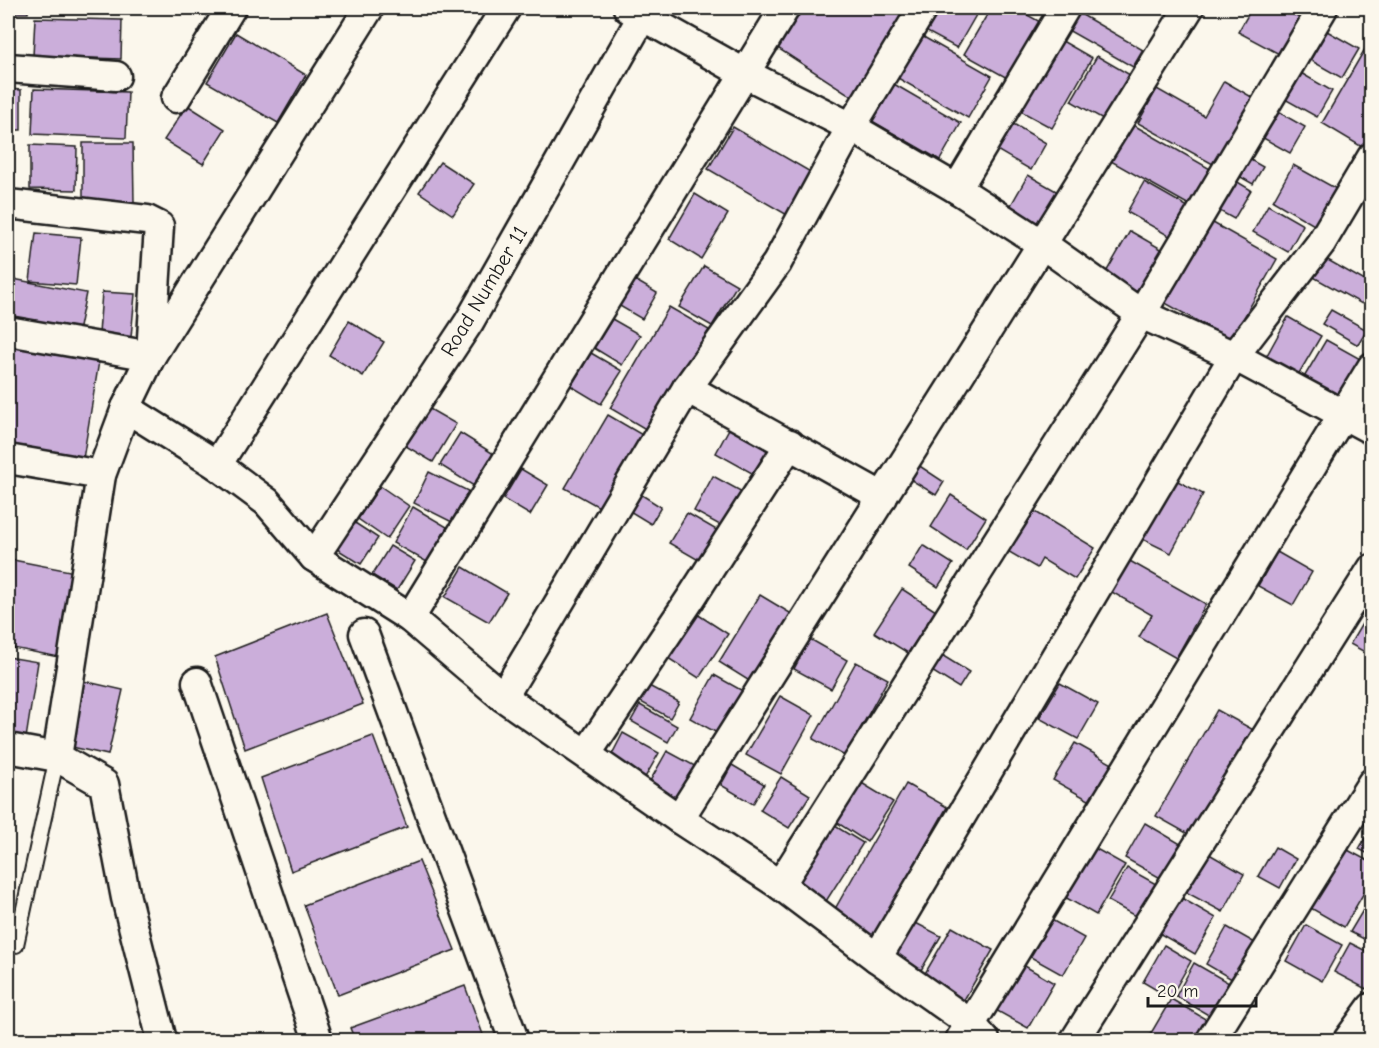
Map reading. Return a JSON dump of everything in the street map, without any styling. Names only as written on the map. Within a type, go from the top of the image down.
[{"type":"street","points":[[176,98],[231,8]]},
{"type":"street","points":[[57,757],[101,475],[126,408],[151,356],[369,8]]},
{"type":"street","points":[[218,465],[506,8]]},
{"type":"street","points":[[410,618],[785,8]]},
{"type":"street","points":[[503,697],[687,388],[777,263],[851,127],[922,8]]},
{"type":"street","points":[[957,189],[1065,8]]},
{"type":"street","points":[[679,819],[1189,8]]},
{"type":"street","points":[[780,885],[1141,314],[1323,8]]},
{"type":"street","points":[[639,10],[744,73],[851,127],[957,189],[1042,244],[1141,314],[1234,356],[1371,430]]},
{"type":"street","name":"Road Number 11","points":[[314,557],[469,322],[639,10]]},
{"type":"street","points":[[8,68],[116,76]]},
{"type":"street","points":[[877,958],[1234,356],[1321,243],[1371,157]]},
{"type":"street","points":[[8,204],[147,220],[159,226],[151,356]]},
{"type":"street","points":[[8,331],[151,356]]},
{"type":"street","points":[[126,408],[218,465],[267,502],[314,557],[410,618],[503,697],[587,753],[679,819],[780,885],[877,958],[971,1034],[1371,367]]},
{"type":"street","points":[[687,388],[883,497]]},
{"type":"street","points":[[587,753],[691,598],[789,444]]},
{"type":"street","points":[[8,459],[101,475]]},
{"type":"street","points":[[1075,1041],[1371,569]]},
{"type":"street","points":[[364,634],[514,1041]]},
{"type":"street","points":[[197,682],[318,1041]]},
{"type":"street","points":[[8,748],[57,757],[104,784],[126,898],[162,1041]]},
{"type":"street","points":[[1211,1041],[1371,783]]},
{"type":"street","points":[[1348,1041],[1371,1007]]},
{"type":"lane","points":[[16,945],[57,757]]},
{"type":"building","points":[[8,8],[28,8],[28,13],[8,13]]},
{"type":"building","points":[[794,8],[911,8],[853,97],[770,43]]},
{"type":"building","points":[[929,8],[980,8],[957,48],[918,27]]},
{"type":"building","points":[[991,8],[1015,8],[1042,23],[1009,79],[964,54]]},
{"type":"building","points":[[1252,8],[1281,8],[1303,20],[1283,56],[1238,32]]},
{"type":"building","points":[[1077,12],[1143,50],[1133,67],[1066,29]]},
{"type":"building","points":[[35,18],[122,20],[121,59],[33,56]]},
{"type":"building","points":[[1327,31],[1359,49],[1342,78],[1310,60]]},
{"type":"building","points":[[236,33],[306,75],[278,123],[207,82]]},
{"type":"building","points":[[920,35],[992,76],[968,118],[896,77]]},
{"type":"building","points":[[1057,38],[1092,58],[1052,128],[1017,109]]},
{"type":"building","points":[[1369,42],[1372,43],[1372,131],[1362,147],[1322,123]]},
{"type":"building","points":[[1097,56],[1137,79],[1112,124],[1071,101]]},
{"type":"building","points":[[1299,72],[1332,91],[1317,117],[1283,98]]},
{"type":"building","points":[[887,80],[961,123],[940,160],[865,117]]},
{"type":"building","points":[[1224,81],[1262,103],[1222,169],[1138,123],[1157,89],[1204,116]]},
{"type":"building","points":[[8,89],[21,90],[21,130],[8,130]]},
{"type":"building","points":[[34,89],[128,92],[126,138],[32,134]]},
{"type":"building","points":[[187,105],[225,129],[203,164],[164,140]]},
{"type":"building","points":[[1266,105],[1305,127],[1290,153],[1251,131]]},
{"type":"building","points":[[1123,119],[1212,170],[1191,206],[1102,156]]},
{"type":"building","points":[[1010,122],[1046,143],[1031,170],[995,149]]},
{"type":"building","points":[[733,127],[814,174],[789,216],[708,169]]},
{"type":"building","points":[[8,139],[12,139],[10,190],[8,190]]},
{"type":"building","points":[[83,143],[133,143],[134,202],[83,202]]},
{"type":"building","points":[[30,145],[77,147],[76,190],[30,189]]},
{"type":"building","points":[[1240,154],[1263,167],[1253,184],[1230,171]]},
{"type":"building","points":[[440,162],[474,184],[453,215],[419,192]]},
{"type":"building","points":[[1293,165],[1342,192],[1321,229],[1273,201]]},
{"type":"building","points":[[1028,175],[1058,192],[1036,230],[1006,214]]},
{"type":"building","points":[[1226,175],[1251,190],[1234,219],[1209,205]]},
{"type":"building","points":[[1144,182],[1188,207],[1171,237],[1127,212]]},
{"type":"building","points":[[695,194],[728,214],[701,259],[669,239]]},
{"type":"building","points":[[1268,205],[1303,225],[1288,252],[1253,232]]},
{"type":"building","points":[[1206,219],[1277,259],[1231,340],[1160,300]]},
{"type":"building","points":[[1130,231],[1170,254],[1141,303],[1101,281]]},
{"type":"building","points":[[36,233],[81,237],[76,285],[30,281]]},
{"type":"building","points":[[1319,255],[1372,285],[1362,304],[1308,274]]},
{"type":"building","points":[[704,266],[737,285],[712,326],[679,307]]},
{"type":"building","points":[[8,278],[86,293],[77,337],[8,324]]},
{"type":"building","points":[[633,279],[657,293],[642,319],[618,305]]},
{"type":"building","points":[[102,292],[135,294],[131,337],[99,334]]},
{"type":"building","points":[[669,307],[709,330],[649,431],[610,408]]},
{"type":"building","points":[[1331,310],[1367,330],[1358,345],[1322,324]]},
{"type":"building","points":[[1288,317],[1321,336],[1298,375],[1266,357]]},
{"type":"building","points":[[612,319],[640,335],[622,365],[594,348]]},
{"type":"building","points":[[349,321],[384,342],[363,376],[329,355]]},
{"type":"building","points":[[8,340],[100,355],[82,465],[8,453]]},
{"type":"building","points":[[1326,340],[1362,360],[1339,399],[1303,379]]},
{"type":"building","points":[[591,353],[622,371],[601,404],[571,386]]},
{"type":"building","points":[[421,404],[456,424],[433,462],[399,442]]},
{"type":"building","points":[[608,415],[644,436],[601,508],[565,488]]},
{"type":"building","points":[[731,425],[774,448],[759,477],[716,453]]},
{"type":"building","points":[[460,433],[497,456],[477,488],[440,465]]},
{"type":"building","points":[[912,461],[944,482],[936,495],[903,475]]},
{"type":"building","points":[[521,469],[548,485],[530,515],[503,499]]},
{"type":"building","points":[[429,472],[468,491],[452,522],[414,503]]},
{"type":"building","points":[[713,476],[748,495],[729,530],[694,511]]},
{"type":"building","points":[[1168,476],[1203,494],[1171,553],[1136,536]]},
{"type":"building","points":[[380,486],[409,506],[387,539],[358,519]]},
{"type":"building","points":[[634,490],[661,507],[651,524],[623,507]]},
{"type":"building","points":[[951,495],[986,518],[966,550],[931,527]]},
{"type":"building","points":[[1024,505],[1095,548],[1075,579],[1042,559],[1037,568],[999,546]]},
{"type":"building","points":[[413,507],[447,527],[427,562],[393,543]]},
{"type":"building","points":[[687,513],[720,532],[702,562],[669,543]]},
{"type":"building","points":[[355,523],[378,538],[361,564],[337,549]]},
{"type":"building","points":[[923,545],[953,564],[938,587],[909,568]]},
{"type":"building","points":[[390,546],[415,561],[397,590],[372,575]]},
{"type":"building","points":[[1277,552],[1312,572],[1293,605],[1258,586]]},
{"type":"building","points":[[8,559],[75,572],[59,657],[8,647]]},
{"type":"building","points":[[1128,560],[1206,604],[1176,658],[1139,637],[1152,615],[1110,591]]},
{"type":"building","points":[[463,567],[507,593],[489,622],[445,597]]},
{"type":"building","points":[[902,589],[936,611],[908,653],[874,632]]},
{"type":"building","points":[[760,595],[800,619],[759,687],[719,662]]},
{"type":"building","points":[[1372,607],[1372,656],[1350,644]]},
{"type":"building","points":[[327,613],[363,704],[245,749],[215,657]]},
{"type":"building","points":[[697,614],[728,634],[699,678],[668,658]]},
{"type":"building","points":[[810,639],[847,660],[831,689],[794,669]]},
{"type":"building","points":[[932,649],[969,672],[959,688],[922,665]]},
{"type":"building","points":[[8,657],[38,662],[26,738],[8,735]]},
{"type":"building","points":[[856,662],[888,679],[845,756],[813,739]]},
{"type":"building","points":[[714,675],[750,695],[726,738],[690,718]]},
{"type":"building","points":[[79,680],[123,690],[108,755],[63,745]]},
{"type":"building","points":[[1060,683],[1098,704],[1078,739],[1039,718]]},
{"type":"building","points":[[647,685],[679,702],[670,718],[639,701]]},
{"type":"building","points":[[780,696],[814,715],[781,774],[746,755]]},
{"type":"building","points":[[640,705],[677,726],[668,742],[631,721]]},
{"type":"building","points":[[1217,710],[1259,733],[1197,839],[1156,816]]},
{"type":"building","points":[[623,733],[659,753],[643,781],[608,762]]},
{"type":"building","points":[[373,736],[407,827],[291,871],[261,778]]},
{"type":"building","points":[[1075,743],[1116,766],[1094,803],[1053,780]]},
{"type":"building","points":[[667,751],[704,771],[682,810],[645,790]]},
{"type":"building","points":[[732,765],[764,784],[753,804],[721,785]]},
{"type":"building","points":[[781,777],[810,795],[789,828],[760,810]]},
{"type":"building","points":[[855,779],[893,802],[867,842],[830,818]]},
{"type":"building","points":[[906,784],[947,807],[872,939],[831,916]]},
{"type":"building","points":[[1145,823],[1184,846],[1164,880],[1125,858]]},
{"type":"building","points":[[835,826],[863,843],[821,909],[793,891]]},
{"type":"building","points":[[1372,826],[1372,856],[1359,849]]},
{"type":"building","points":[[1091,846],[1125,865],[1096,915],[1063,896]]},
{"type":"building","points":[[1275,847],[1296,859],[1280,888],[1258,876]]},
{"type":"building","points":[[1344,848],[1372,863],[1372,879],[1344,927],[1309,907]]},
{"type":"building","points":[[1204,851],[1244,874],[1223,912],[1182,890]]},
{"type":"building","points":[[419,861],[455,950],[338,995],[304,905]]},
{"type":"building","points":[[1127,868],[1165,889],[1146,922],[1108,901]]},
{"type":"building","points":[[1372,895],[1372,943],[1350,932]]},
{"type":"building","points":[[1178,896],[1216,918],[1195,954],[1157,932]]},
{"type":"building","points":[[906,918],[941,936],[917,977],[883,959]]},
{"type":"building","points":[[1048,918],[1084,938],[1063,975],[1027,955]]},
{"type":"building","points":[[1306,925],[1342,945],[1322,981],[1286,961]]},
{"type":"building","points":[[952,927],[993,950],[961,1005],[920,982]]},
{"type":"building","points":[[1227,927],[1264,948],[1242,985],[1206,964]]},
{"type":"building","points":[[1350,943],[1372,954],[1372,979],[1366,989],[1334,972]]},
{"type":"building","points":[[1164,945],[1191,961],[1170,998],[1143,982]]},
{"type":"building","points":[[1018,962],[1054,983],[1028,1028],[992,1008]]},
{"type":"building","points":[[1194,963],[1229,983],[1210,1016],[1176,996]]},
{"type":"building","points":[[465,986],[485,1040],[355,1040],[350,1028]]},
{"type":"building","points":[[1171,999],[1207,1020],[1195,1040],[1147,1040]]}]
